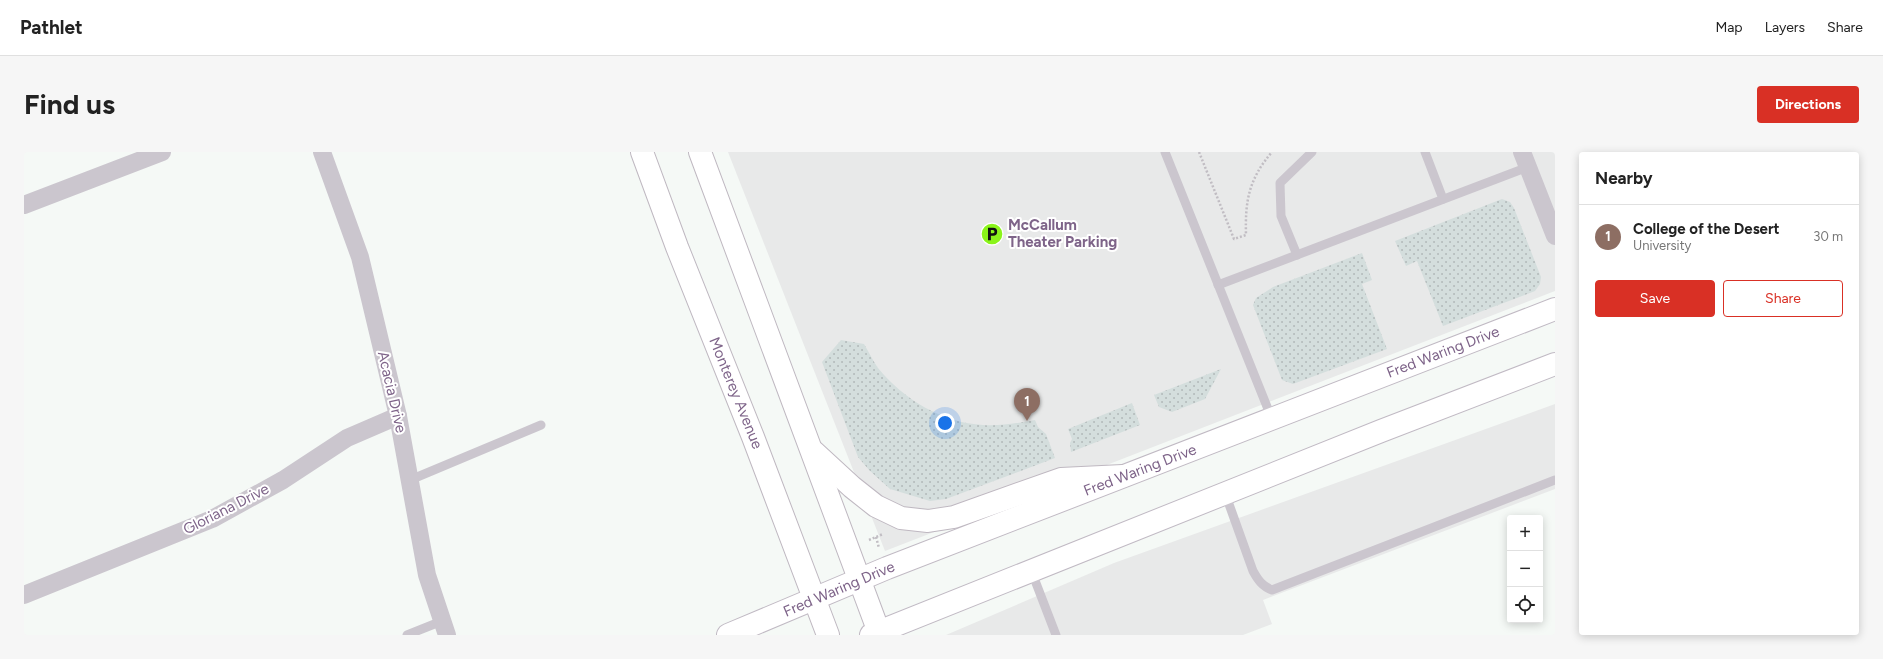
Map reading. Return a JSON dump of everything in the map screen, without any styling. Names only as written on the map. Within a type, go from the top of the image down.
[{"type":"main road","name":"Monterey Avenue","points":[[642,152],[677,247],[753,436],[828,635]]},
{"type":"main road","points":[[700,152],[859,580],[876,634],[1031,570],[1225,493],[1554,369]]},
{"type":"main road","name":"Fred Waring Drive","points":[[728,635],[859,580],[1555,309]]},
{"type":"main road","points":[[811,450],[852,487],[876,506],[901,518],[928,521],[954,517],[1061,479],[1123,476]]},
{"type":"street","points":[[24,205],[162,152]]},
{"type":"street","name":"Acacia Drive","points":[[322,152],[360,257],[398,416],[427,575],[445,628]]},
{"type":"street","points":[[1525,159],[1555,236]]},
{"type":"street","name":"Gloriana Drive","points":[[24,595],[212,519],[283,480],[347,438],[398,416]]},
{"type":"lane","points":[[1165,152],[1272,419]]},
{"type":"lane","points":[[1297,255],[1281,216],[1280,183],[1312,152]]},
{"type":"lane","points":[[1425,152],[1443,199]]},
{"type":"lane","points":[[1218,285],[1443,199],[1525,159]]},
{"type":"lane","points":[[410,480],[541,425]]},
{"type":"lane","points":[[1225,493],[1253,571],[1259,582],[1272,590],[1555,480]]},
{"type":"lane","points":[[1031,570],[1056,635]]},
{"type":"lane","points":[[407,635],[445,628]]},
{"type":"path","points":[[1199,152],[1234,239],[1246,235],[1245,208],[1251,183],[1272,152]]},
{"type":"path","points":[[876,537],[880,550]]},
{"type":"shaded area","points":[[728,152],[1555,152],[1555,291],[885,551]]},
{"type":"shaded area","points":[[1502,199],[1510,202],[1514,208],[1541,277],[1540,284],[1535,291],[1443,326],[1417,261],[1406,266],[1395,241]]},
{"type":"shaded area","points":[[1362,253],[1372,280],[1362,284],[1387,349],[1293,384],[1282,380],[1253,305],[1256,298],[1273,287]]},
{"type":"shaded area","points":[[841,340],[864,344],[878,368],[899,390],[925,407],[953,420],[983,425],[1003,425],[1035,420],[1038,427],[1046,434],[1055,458],[946,499],[930,501],[890,489],[869,470],[858,457],[822,362]]},
{"type":"shaded area","points":[[1221,369],[1205,399],[1172,412],[1159,407],[1154,395]]},
{"type":"shaded area","points":[[1132,403],[1140,425],[1071,452],[1070,443],[1072,439],[1068,429]]},
{"type":"shaded area","points":[[1555,404],[1555,489],[1263,600],[1272,624],[1243,635],[946,635],[1114,563]]},
{"type":"place","name":"McCallum Theater Parking","points":[[992,234]]},
{"type":"place","name":"College of the Desert","points":[[1027,421]]}]
